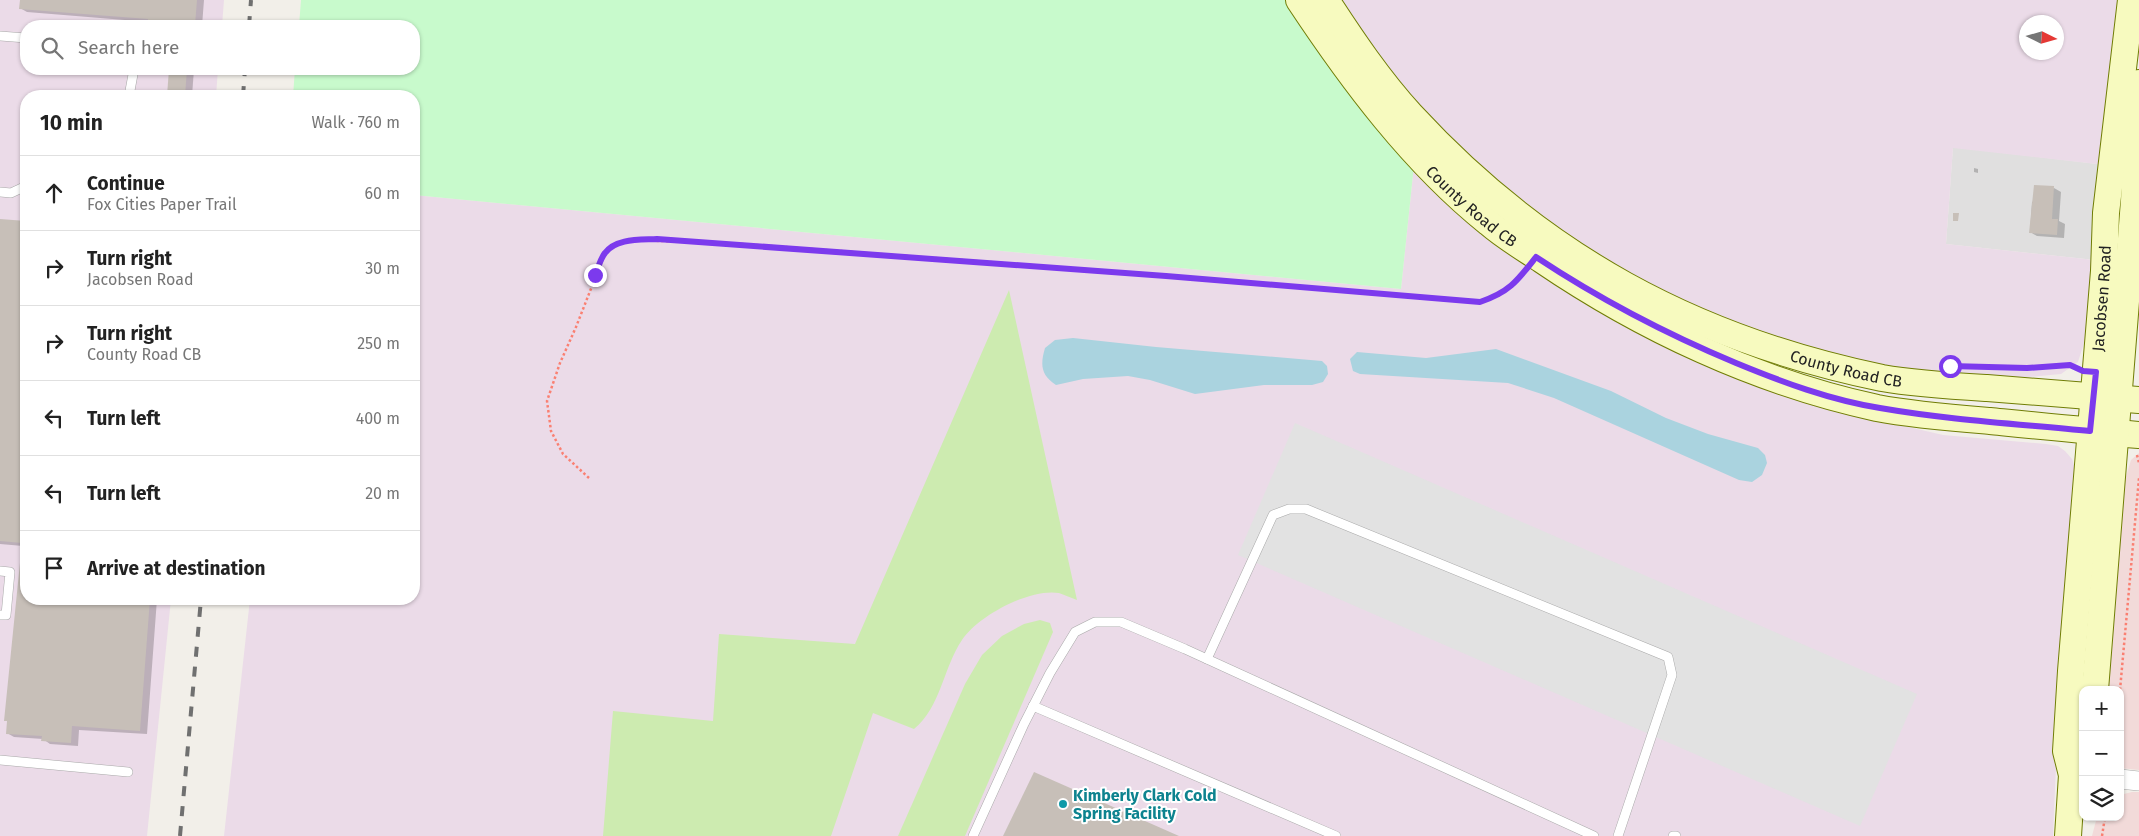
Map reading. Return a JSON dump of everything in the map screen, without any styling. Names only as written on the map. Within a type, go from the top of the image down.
[{"type":"main road","name":"County Road CB","points":[[1299,0],[1324,38],[1401,138],[1488,223],[1588,292],[1688,343],[1776,380],[1878,408],[1934,416],[2114,433]]},
{"type":"main road","name":"County Road CB","points":[[1326,0],[1381,79],[1410,114],[1455,160],[1502,202],[1542,233],[1629,289],[1692,320],[1730,335],[1780,352],[1884,378],[1938,385],[2111,392]]},
{"type":"main road","name":"Jacobsen Road","points":[[2096,686],[2114,433],[2111,392],[2106,213],[2131,0]]},
{"type":"main road","name":"Jacobsen Road","points":[[2111,392],[2134,200],[2139,83]]},
{"type":"main road","name":"Jacobsen Road","points":[[2068,836],[2079,771],[2066,750],[2066,741],[2114,433]]},
{"type":"street","points":[[2124,779],[2139,781]]},
{"type":"lane","points":[[0,36],[20,38]]},
{"type":"lane","points":[[130,90],[133,75]]},
{"type":"lane","points":[[0,192],[11,193],[20,189]]},
{"type":"lane","points":[[1207,659],[1273,515],[1289,509],[1306,509],[1668,657],[1672,675],[1618,836]]},
{"type":"lane","points":[[0,571],[10,572],[6,615],[0,615]]},
{"type":"lane","points":[[973,836],[1050,673],[1075,632],[1095,622],[1121,622],[1207,659],[1594,836]]},
{"type":"lane","points":[[1034,706],[1336,836]]},
{"type":"lane","points":[[0,760],[128,772]]},
{"type":"path","points":[[589,478],[563,454],[551,431],[547,400],[560,362],[605,253],[616,245],[634,240],[744,244],[1480,302],[1500,296],[1517,281],[1536,257]]},
{"type":"path","points":[[2019,368],[2070,365],[2083,371],[2111,392]]},
{"type":"path","points":[[2120,686],[2139,478]]},
{"type":"path","points":[[2102,836],[2104,821]]},
{"type":"shaded area","points":[[0,0],[224,0],[222,20],[20,20],[20,75],[218,75],[216,90],[20,90],[20,605],[170,605],[147,836],[0,836]]},
{"type":"shaded area","points":[[1337,0],[2124,0],[2106,165],[1953,148],[1946,244],[2095,260],[2084,343],[2078,362],[2061,374],[1997,380],[1887,368],[1800,349],[1652,293],[1523,207],[1409,97]]},
{"type":"shaded area","points":[[1953,147],[2106,165],[2095,260],[1946,244]]},
{"type":"shaded area","name":"Kimberly Clark Cold Spring Facility","points":[[1414,165],[1468,219],[1883,421],[1943,435],[2046,444],[2058,446],[2065,451],[2072,459],[2076,471],[2057,743],[2053,836],[224,836],[249,605],[420,605],[420,196],[1401,289]]},
{"type":"shaded area","points":[[1295,423],[1917,694],[1860,826],[1238,555]]},
{"type":"shaded area","points":[[2139,453],[2139,770],[2124,768],[2124,686],[2105,686],[2124,483],[2131,460]]},
{"type":"shaded area","points":[[2139,792],[2139,836],[2092,836],[2096,821],[2124,821],[2124,794]]},
{"type":"green space","points":[[301,0],[1289,0],[1414,165],[1401,289],[420,196],[420,90],[293,90],[295,75],[420,75],[420,20],[299,20]]},
{"type":"green space","points":[[1009,290],[1077,600],[1059,593],[1034,595],[1020,599],[992,613],[980,622],[962,640],[950,663],[936,699],[923,720],[914,729],[873,713],[831,836],[603,836],[613,711],[713,721],[719,634],[855,644]]},
{"type":"green space","points":[[1040,620],[1050,623],[1053,632],[965,836],[898,836],[965,684],[982,655],[1002,636],[1024,624]]},
{"type":"water","points":[[1073,338],[1322,361],[1327,366],[1328,374],[1323,382],[1312,385],[1264,385],[1195,394],[1150,380],[1128,376],[1083,379],[1056,385],[1047,377],[1043,369],[1042,360],[1045,348],[1055,340]]},
{"type":"water","points":[[1496,349],[1611,391],[1666,418],[1708,434],[1758,448],[1765,455],[1767,463],[1762,475],[1752,482],[1739,480],[1554,398],[1508,383],[1360,374],[1353,371],[1350,359],[1357,352],[1426,358]]},
{"type":"building","points":[[20,0],[197,0],[195,20],[148,20],[19,9]]},
{"type":"building","points":[[169,75],[187,75],[185,90],[167,90]]},
{"type":"building","points":[[2034,185],[2054,186],[2052,219],[2058,219],[2057,235],[2029,233]]},
{"type":"building","points":[[1953,213],[1959,213],[1958,221],[1953,221]]},
{"type":"building","points":[[0,219],[20,221],[20,543],[0,541]]},
{"type":"building","points":[[20,563],[20,605],[150,605],[140,731],[72,726],[71,743],[41,741],[42,736],[6,734],[7,721],[4,721]]},
{"type":"building","name":"Kimberly Clark Cold Spring Facility","points":[[1034,772],[1179,836],[1003,836]]},
{"type":"railway","points":[[249,20],[251,0]]},
{"type":"railway","points":[[243,90],[245,75]]},
{"type":"railway","points":[[180,836],[200,605]]},
{"type":"place","name":"Kimberly Clark Cold Spring Facility","points":[[1063,804]]},
{"type":"route","points":[[595,275],[605,253],[616,245],[634,240],[657,239],[1166,276],[1480,302],[1500,296],[1517,281],[1536,257],[1588,292],[1640,319],[1688,343],[1776,380],[1878,408],[1934,416],[2090,431],[2096,372],[2083,371],[2070,365],[2027,368],[1950,366]]}]
